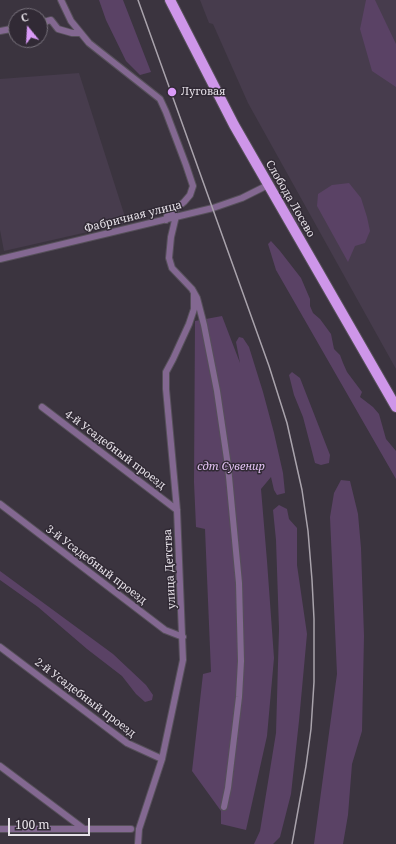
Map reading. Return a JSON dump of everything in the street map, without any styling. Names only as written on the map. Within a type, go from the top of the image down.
[{"type":"main road","name":"Слобода Лосево","points":[[170,0],[225,109],[396,407]]},
{"type":"street","points":[[61,0],[72,21],[89,43],[160,99],[177,140],[193,186],[190,195],[167,216],[166,220]]},
{"type":"street","points":[[48,21],[51,20],[58,29],[80,33]]},
{"type":"street","name":"Фабричная улица","points":[[0,259],[216,207],[242,198],[268,185]]},
{"type":"street","points":[[176,216],[171,237],[169,258],[172,268],[194,293],[200,306],[218,399],[228,466],[239,582],[241,661],[239,697],[228,788],[224,807]]},
{"type":"street","name":"улица Детства","points":[[138,844],[139,829],[162,760],[183,660],[177,510],[166,390],[166,372],[189,324],[194,309],[194,293]]},
{"type":"street","name":"4-й Усадебный проезд","points":[[42,407],[177,510]]},
{"type":"street","name":"3-й Усадебный проезд","points":[[0,504],[165,630],[183,637]]},
{"type":"street","name":"2-й Усадебный проезд","points":[[0,647],[127,743],[162,760]]},
{"type":"street","points":[[0,766],[84,829]]},
{"type":"street","points":[[0,829],[131,829]]},
{"type":"shaded area","points":[[200,0],[396,0],[396,369],[248,103],[213,24],[209,23]]},
{"type":"shaded area","points":[[79,73],[127,223],[4,251],[0,230],[0,79]]},
{"type":"shaded area","points":[[296,205],[306,222],[297,227],[287,210]]},
{"type":"green space","points":[[99,0],[123,0],[151,72],[140,75],[126,61],[106,20]]},
{"type":"green space","points":[[366,0],[375,0],[396,44],[396,87],[372,71],[360,29]]},
{"type":"green space","points":[[349,183],[361,198],[370,231],[365,243],[355,246],[348,262],[317,206],[318,194],[332,185]]},
{"type":"green space","points":[[271,241],[301,278],[310,299],[310,306],[313,313],[320,319],[331,334],[334,349],[340,355],[347,372],[362,392],[360,397],[373,407],[379,414],[386,439],[396,451],[396,479],[276,270],[268,244]]},
{"type":"green space","name":"сдт Сувенир","points":[[222,316],[240,363],[236,342],[239,337],[243,338],[249,347],[274,433],[283,473],[285,493],[277,495],[274,490],[271,477],[261,489],[274,658],[267,736],[246,830],[221,824],[221,811],[192,771],[203,674],[211,672],[205,529],[196,527],[194,482],[195,321]]},
{"type":"green space","points":[[292,372],[300,378],[330,455],[329,463],[321,465],[315,463],[303,417],[294,395],[289,375]]},
{"type":"green space","points":[[341,480],[350,481],[358,514],[361,548],[364,636],[362,731],[352,764],[348,815],[343,844],[314,844],[337,674],[330,517],[334,493]]},
{"type":"green space","points":[[279,505],[287,509],[289,519],[297,528],[297,565],[307,634],[291,794],[280,837],[273,844],[254,844],[260,831],[276,733],[279,629],[276,540],[273,510]]},
{"type":"green space","points":[[0,571],[113,654],[146,685],[153,695],[152,700],[145,702],[136,694],[122,676],[87,649],[38,607],[0,580]]},
{"type":"railway","points":[[138,0],[269,366],[287,423],[302,490],[308,531],[312,580],[314,619],[314,682],[311,729],[306,766],[292,844]]},
{"type":"place","name":"Луговая","points":[[172,92]]}]
